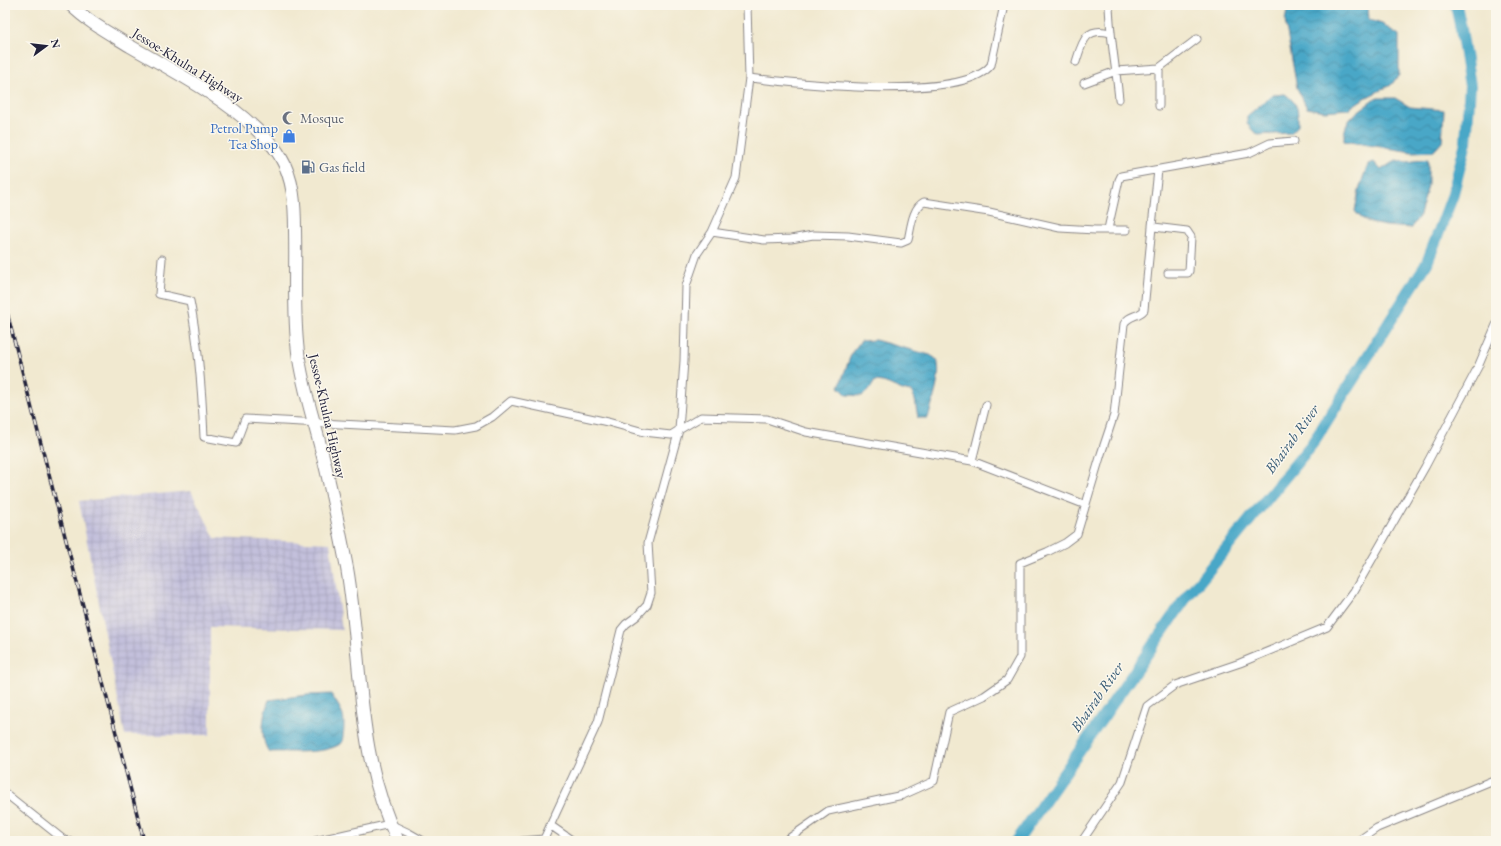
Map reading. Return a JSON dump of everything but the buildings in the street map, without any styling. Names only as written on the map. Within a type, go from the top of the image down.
[{"type":"highway","name":"Jessoe-Khulna Highway","points":[[71,5],[91,22],[219,99],[248,121],[268,140],[280,156],[291,182],[294,199],[297,340],[304,385],[325,462],[347,568],[366,739],[377,783],[390,824],[398,841]]},
{"type":"street","points":[[522,841],[544,840],[598,722],[622,630],[626,624],[637,616],[647,605],[651,593],[648,542],[678,430],[684,361],[686,286],[697,254],[712,232],[736,178],[749,78],[747,5]]},
{"type":"street","points":[[749,78],[843,87],[925,87],[966,80],[988,69],[991,65],[1004,5]]},
{"type":"street","points":[[1109,5],[1110,33],[1119,99]]},
{"type":"street","points":[[1076,62],[1082,41],[1089,34],[1094,32],[1110,33]]},
{"type":"street","points":[[1084,83],[1116,71],[1159,68],[1197,39]]},
{"type":"street","points":[[1159,68],[1159,106]]},
{"type":"street","points":[[1108,229],[1119,178],[1121,176],[1249,152],[1270,143],[1294,141]]},
{"type":"street","points":[[785,841],[828,811],[903,795],[934,781],[949,712],[984,696],[1007,680],[1020,657],[1020,563],[1065,543],[1077,534],[1100,454],[1114,415],[1124,324],[1126,320],[1142,313],[1144,310],[1158,170]]},
{"type":"street","points":[[712,232],[764,240],[791,239],[813,235],[848,236],[901,243],[908,240],[914,216],[920,204],[924,202],[989,212],[1060,228],[1127,230]]},
{"type":"street","points":[[1152,227],[1187,231],[1191,237],[1188,273],[1168,273]]},
{"type":"street","points":[[162,259],[159,294],[190,302],[196,329],[202,388],[204,437],[236,443],[245,419],[455,430],[476,426],[492,417],[511,401],[608,422],[644,432],[671,435],[701,417],[767,419],[806,432],[972,461],[1086,505]]},
{"type":"street","points":[[1082,841],[1122,782],[1147,706],[1175,685],[1240,663],[1327,627],[1354,591],[1425,467],[1478,367],[1496,325]]},
{"type":"street","points":[[972,461],[986,405]]},
{"type":"street","points":[[1358,841],[1377,828],[1496,779]]},
{"type":"street","points":[[5,793],[66,841]]},
{"type":"street","points":[[315,841],[390,824],[423,841]]},
{"type":"street","points":[[550,825],[573,841]]},
{"type":"shaded area","points":[[191,491],[215,538],[330,543],[342,630],[210,627],[210,735],[125,735],[79,501]]},
{"type":"water","points":[[1288,5],[1368,5],[1369,20],[1382,24],[1399,35],[1399,75],[1391,85],[1363,99],[1348,109],[1325,111],[1307,108],[1297,88],[1285,21]]},
{"type":"water","points":[[1285,94],[1293,101],[1297,108],[1298,126],[1291,133],[1257,135],[1247,124],[1247,116],[1272,95]]},
{"type":"water","points":[[1376,98],[1395,98],[1410,107],[1444,110],[1442,142],[1434,151],[1412,152],[1344,141],[1344,133],[1349,121],[1358,111]]},
{"type":"water","points":[[1428,159],[1428,185],[1420,215],[1411,228],[1380,225],[1366,221],[1355,211],[1360,187],[1369,164],[1374,162],[1381,170],[1396,160],[1407,162]]},
{"type":"water","points":[[875,340],[930,355],[938,362],[939,370],[937,383],[928,418],[918,418],[912,392],[902,390],[880,381],[875,381],[870,389],[862,396],[847,395],[839,387],[852,352],[861,341]]},
{"type":"water","points":[[331,694],[342,712],[344,728],[342,743],[335,747],[317,751],[269,752],[264,740],[263,726],[269,700],[307,695]]},
{"type":"waterway","name":"Bhairab River","points":[[1017,841],[1185,599],[1312,444],[1427,263],[1452,197],[1466,142],[1470,86],[1456,5]]},
{"type":"railway","points":[[5,305],[144,841]]},
{"type":"place","name":"Mosque","points":[[289,118]]},
{"type":"place","name":"Petrol Pump Tea Shop","points":[[289,136]]},
{"type":"place","name":"Gas field","points":[[308,167]]}]
